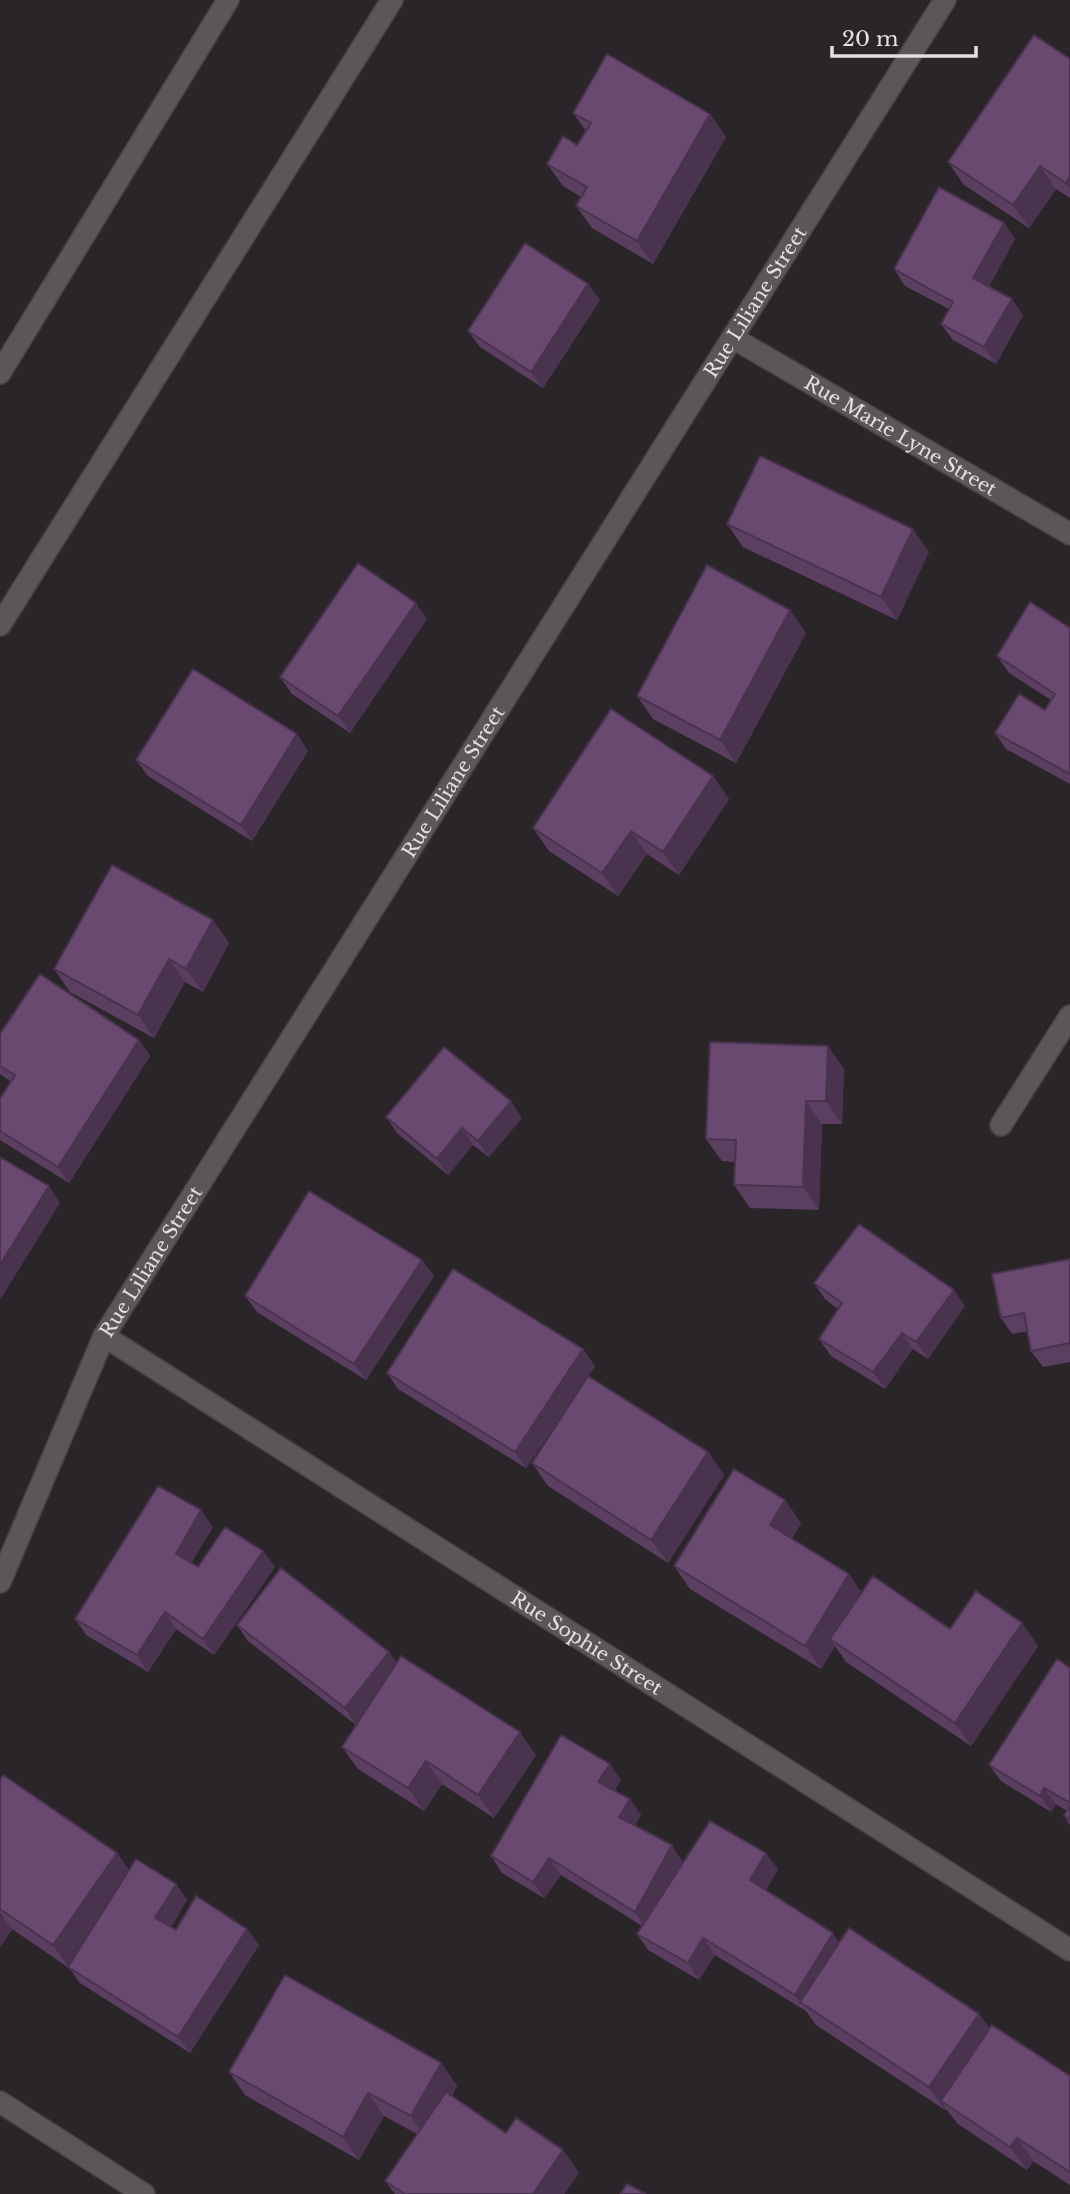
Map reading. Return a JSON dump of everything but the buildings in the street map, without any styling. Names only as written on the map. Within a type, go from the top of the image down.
[{"type":"street","points":[[0,373],[228,0]]},
{"type":"street","points":[[0,625],[392,0]]},
{"type":"street","name":"Rue Liliane Street","points":[[0,1582],[104,1336],[946,0]]},
{"type":"street","name":"Rue Marie Lyne Street","points":[[733,338],[1070,534]]},
{"type":"street","points":[[1001,1125],[1070,1016]]},
{"type":"street","name":"Rue Sophie Street","points":[[104,1336],[1070,1950]]},
{"type":"street","points":[[0,2102],[144,2194]]}]
